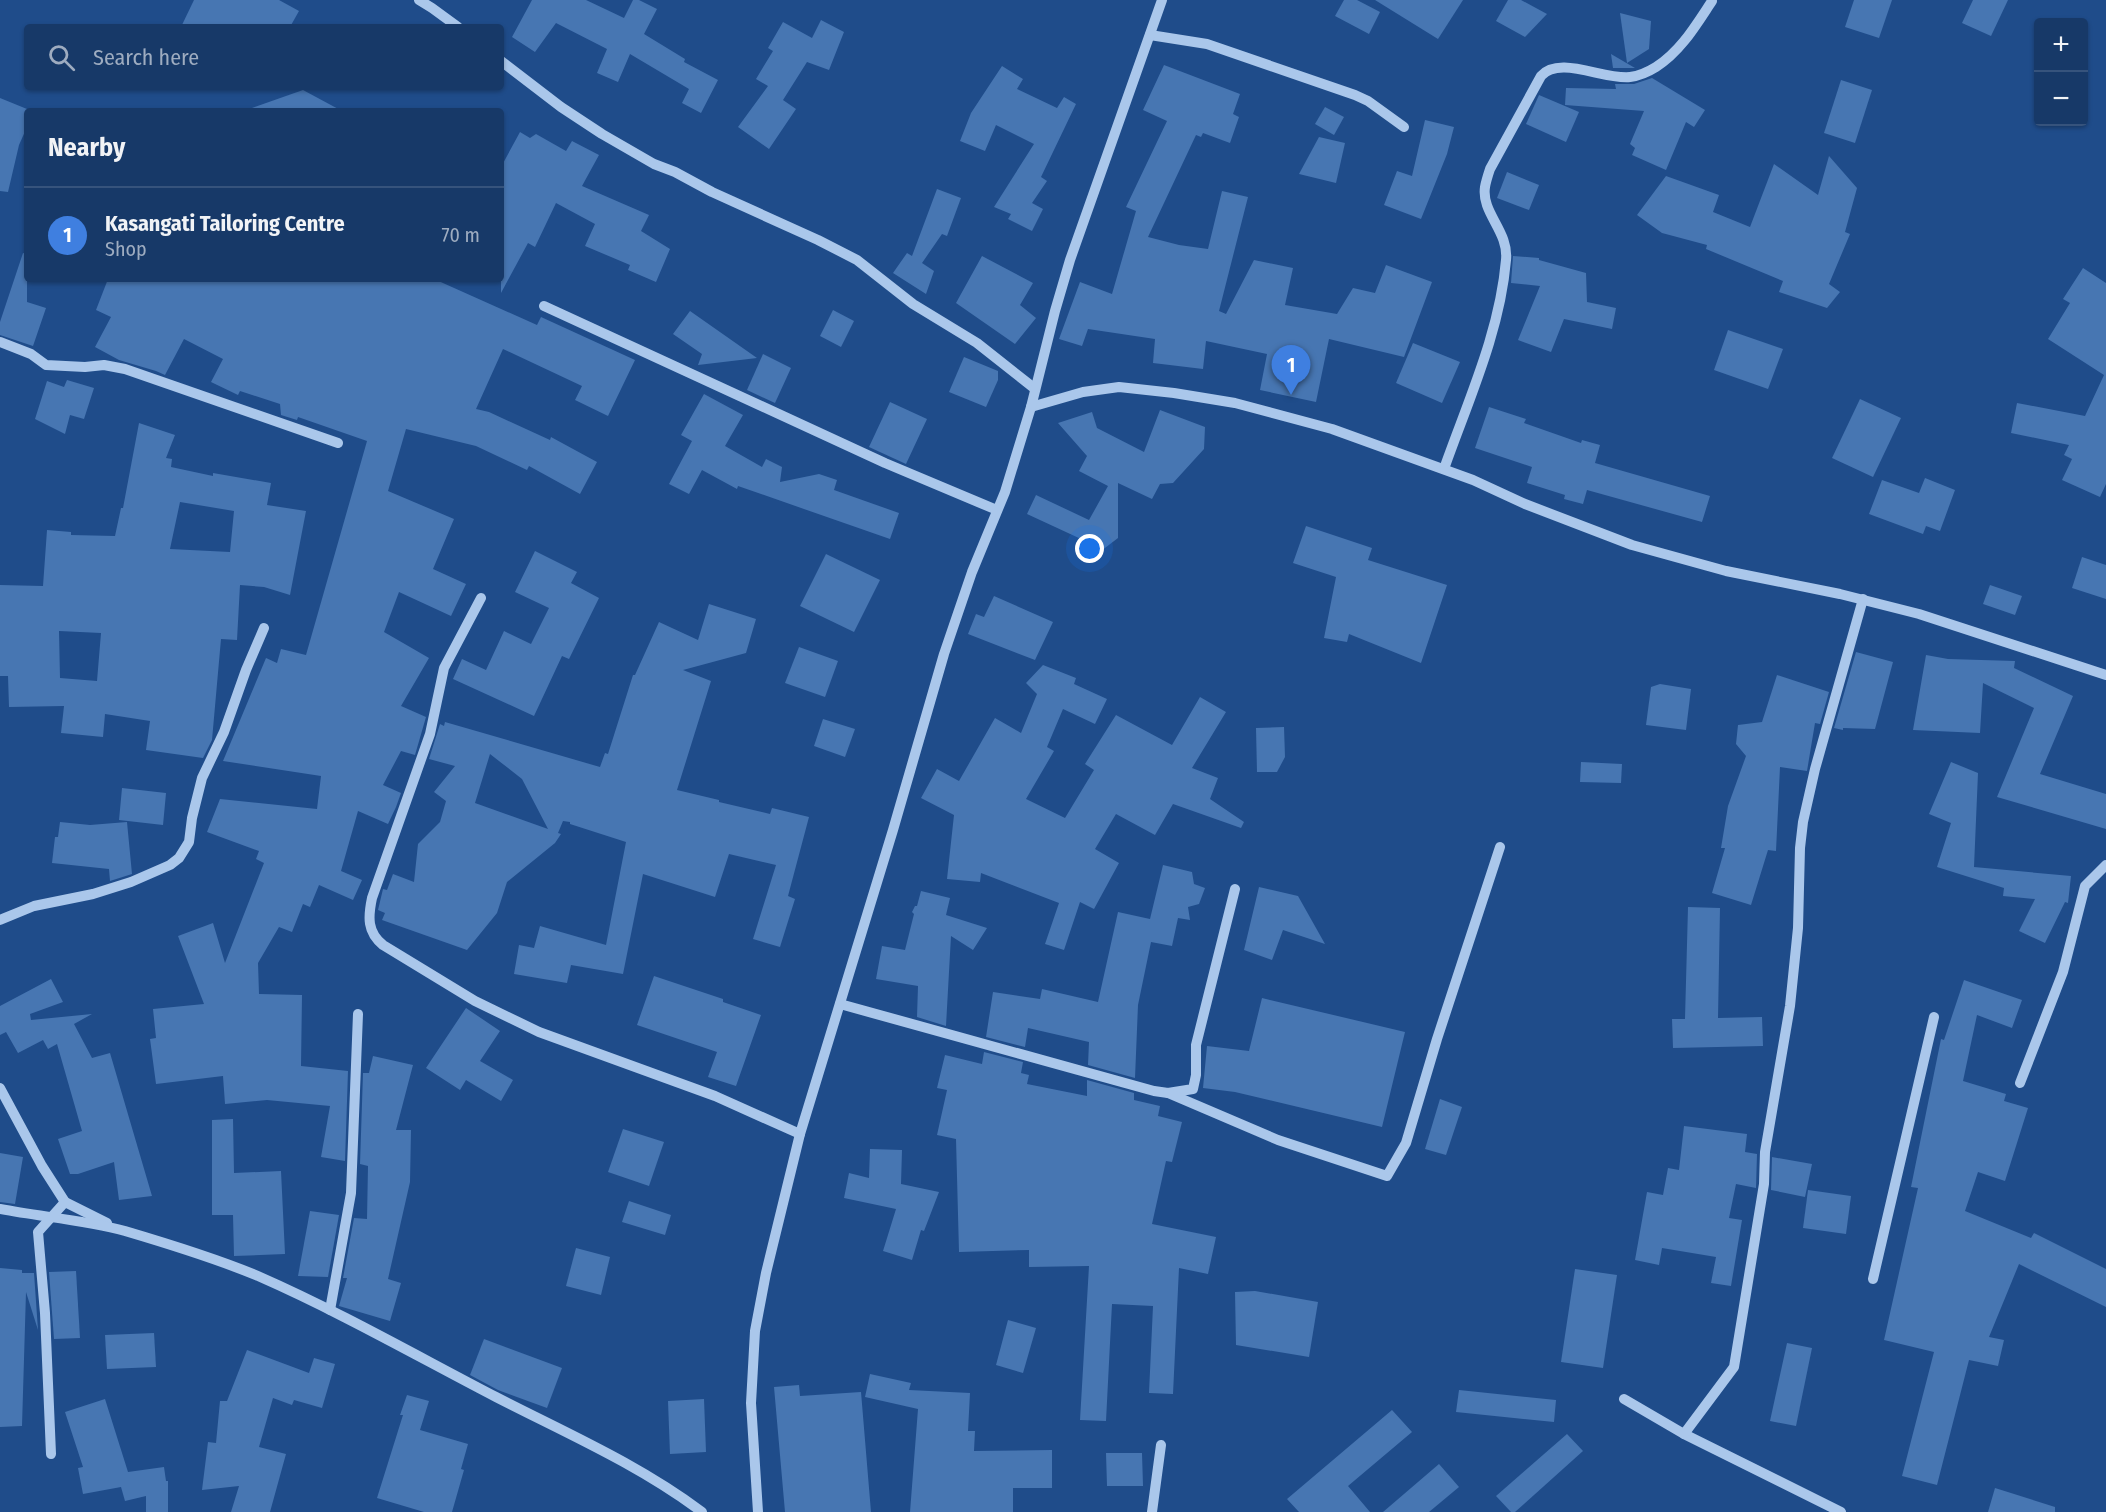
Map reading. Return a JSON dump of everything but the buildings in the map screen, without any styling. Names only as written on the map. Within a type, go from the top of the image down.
[{"type":"street","points":[[419,0],[454,24]]},
{"type":"street","points":[[758,1512],[751,1403],[755,1331],[766,1273],[800,1134],[944,654],[972,572],[1005,492],[1031,407],[1034,388],[1070,260],[1162,0]]},
{"type":"street","points":[[1444,469],[1495,327],[1503,283],[1507,249],[1501,231],[1486,202],[1485,185],[1490,169],[1541,76],[1546,70],[1560,67],[1615,76],[1629,77],[1641,74],[1673,54],[1688,37],[1712,1]]},
{"type":"street","points":[[1150,35],[1207,44],[1355,95],[1368,101],[1404,128]]},
{"type":"street","points":[[504,63],[561,107],[654,164],[857,260],[913,304],[977,344],[1034,388]]},
{"type":"street","points":[[544,306],[885,463],[997,510]]},
{"type":"street","points":[[0,342],[31,354],[46,365],[85,367],[104,365],[135,372],[338,443]]},
{"type":"street","points":[[1031,407],[1100,389],[1119,387],[1235,403],[1332,429],[1444,469],[1632,545],[1726,571],[1863,599],[1919,614],[2106,675]]},
{"type":"street","points":[[481,598],[444,668],[430,735],[372,898],[368,914],[372,934],[383,945],[475,1001],[539,1032],[715,1096],[800,1134]]},
{"type":"street","points":[[1684,1434],[1734,1367],[1764,1184],[1765,1152],[1790,1006],[1798,928],[1803,822],[1815,769],[1863,599]]},
{"type":"street","points":[[0,920],[34,906],[93,894],[131,882],[170,865],[179,858],[189,842],[192,818],[202,778],[224,732],[264,628]]},
{"type":"street","points":[[840,1004],[1168,1093],[1278,1140],[1387,1176],[1406,1143],[1500,847]]},
{"type":"street","points":[[2020,1083],[2063,972],[2085,886],[2106,865]]},
{"type":"street","points":[[1168,1093],[1193,1089],[1196,1075],[1196,1045],[1235,889]]},
{"type":"street","points":[[330,1310],[351,1193],[358,1014]]},
{"type":"street","points":[[1873,1279],[1934,1017]]},
{"type":"street","points":[[0,1088],[42,1166],[65,1202],[124,1231]]},
{"type":"street","points":[[51,1454],[45,1313],[38,1232],[65,1202]]},
{"type":"street","points":[[0,1209],[54,1216],[124,1231],[183,1249],[256,1276],[330,1310],[600,1449],[645,1474],[702,1512]]},
{"type":"street","points":[[1624,1399],[1684,1434],[1841,1512]]},
{"type":"street","points":[[1152,1512],[1161,1445]]},
{"type":"place","name":"Kasangati Tailoring Centre","points":[[1291,395]]}]
